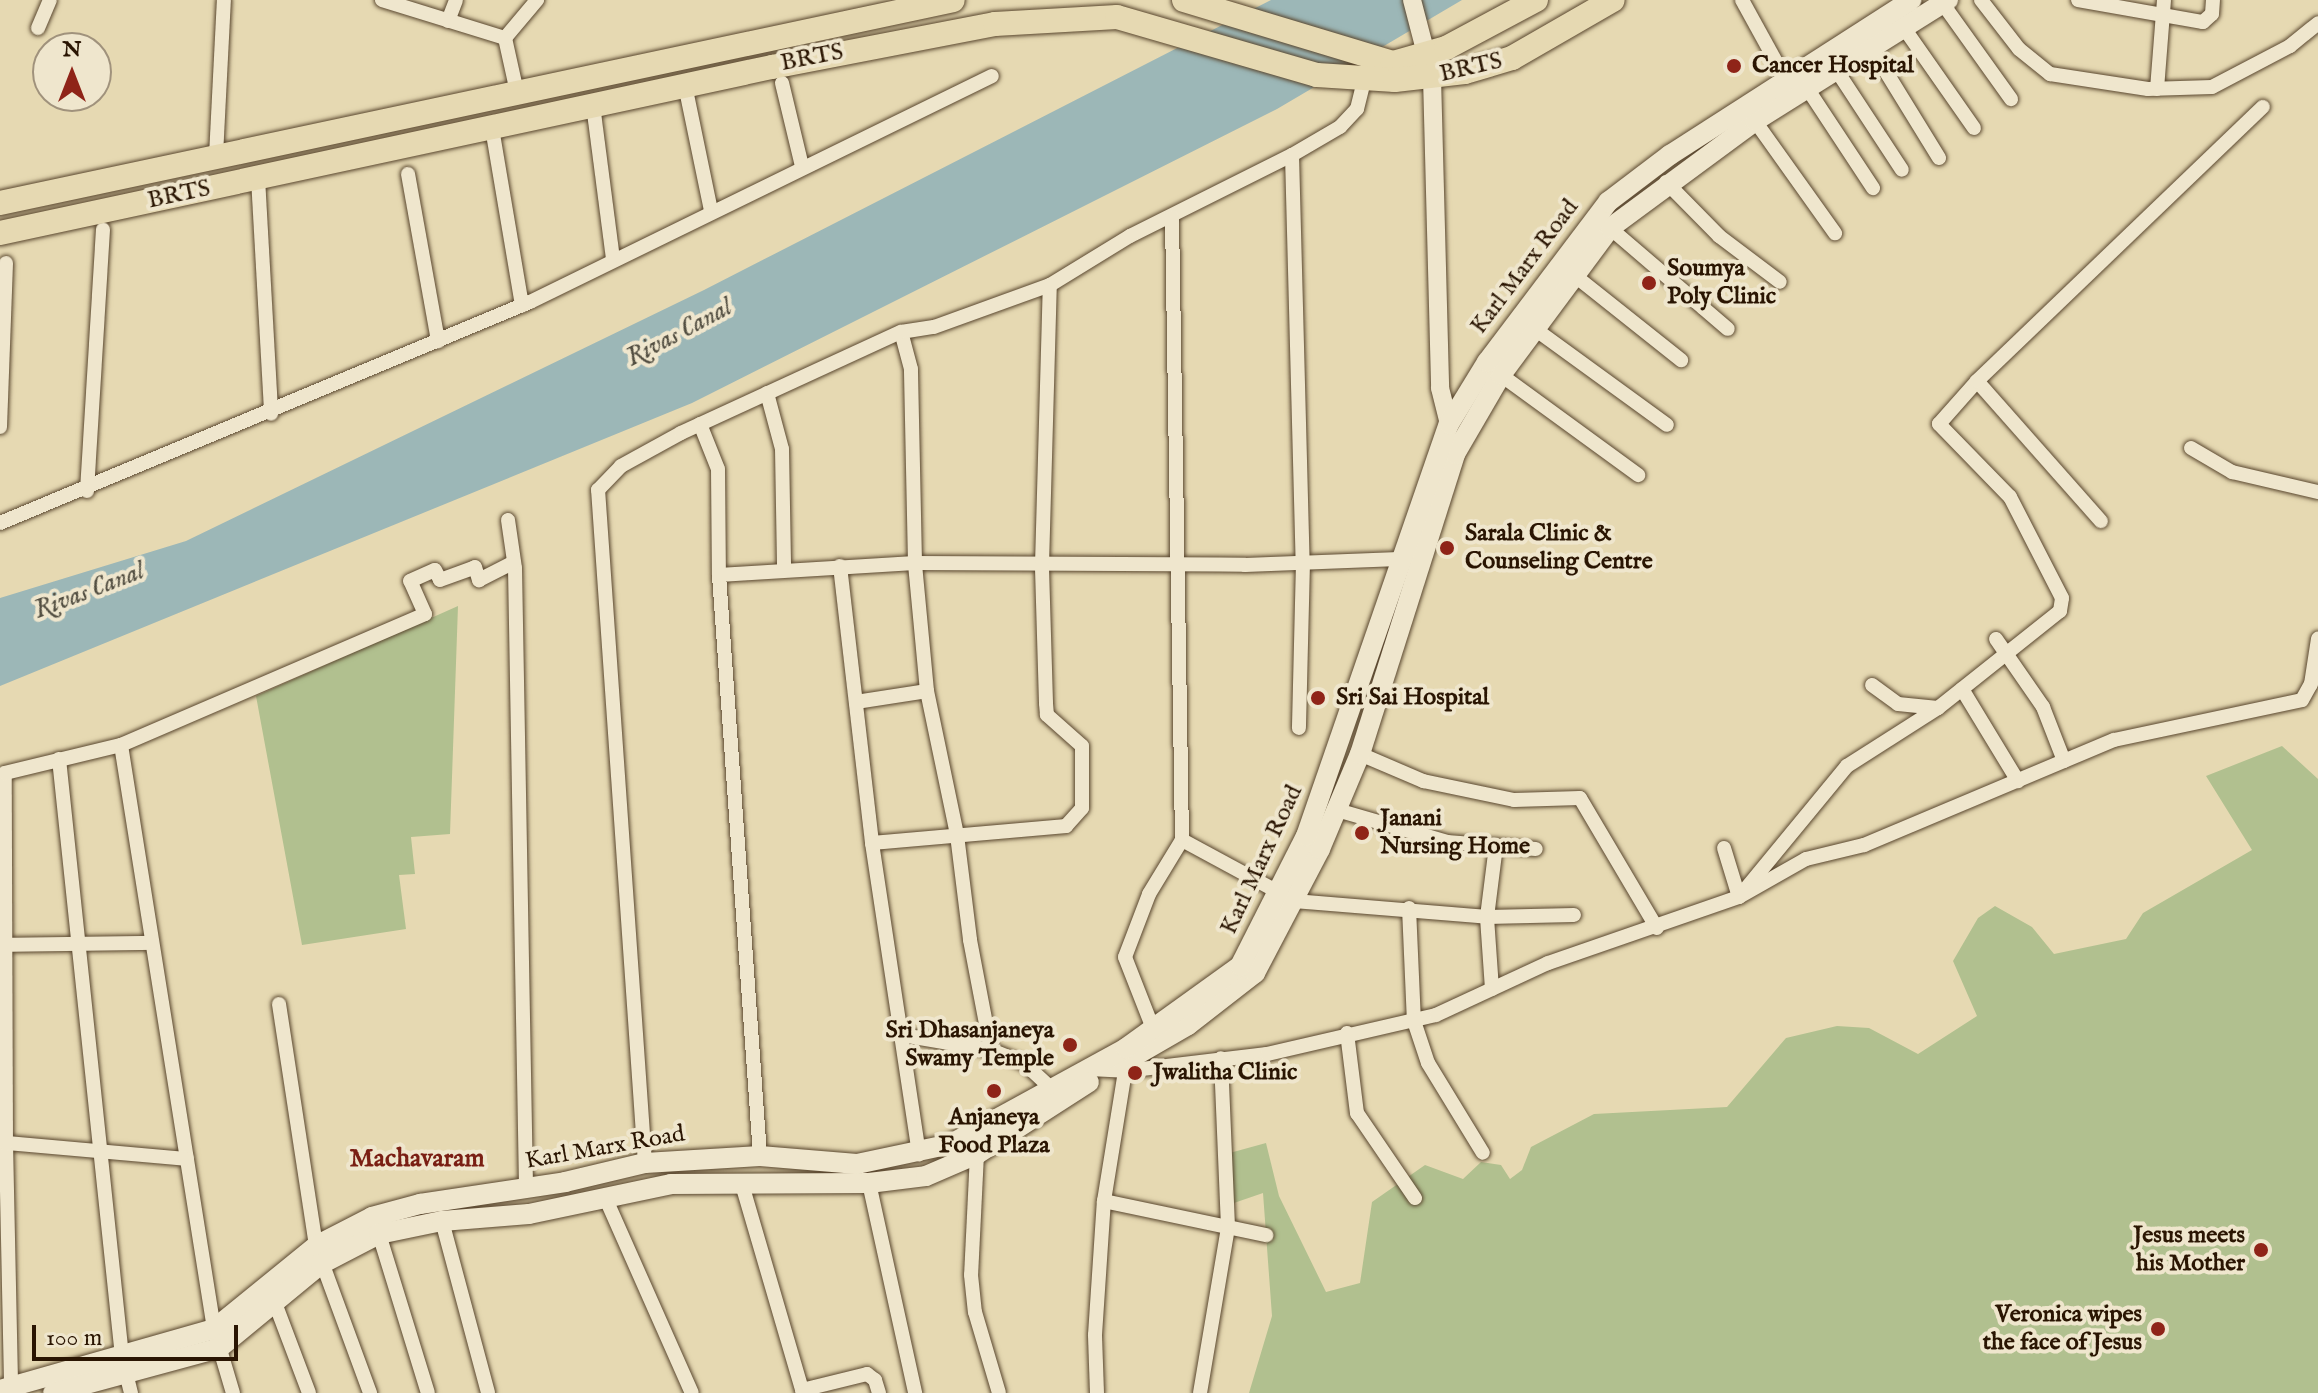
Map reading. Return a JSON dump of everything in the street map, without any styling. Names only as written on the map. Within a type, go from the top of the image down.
[{"type":"main road","points":[[0,203],[953,0]]},
{"type":"main road","name":"BRTS","points":[[1429,56],[1536,0]]},
{"type":"main road","name":"BRTS","points":[[0,233],[685,85],[1031,20],[1103,16],[1159,26],[1330,78],[1429,56],[1512,58],[1613,0]]},
{"type":"main road","name":"Karl Marx Road","points":[[53,1393],[84,1389],[216,1338],[275,1303],[319,1255],[379,1234],[442,1221],[529,1214],[671,1184],[741,1181],[869,1183],[926,1176],[977,1154],[1107,1070],[1188,1025],[1255,973],[1287,897],[1399,559],[1449,424],[1487,362],[1608,202],[1786,80],[1911,0]]},
{"type":"main road","name":"BRTS","points":[[1192,2],[1366,69]]},
{"type":"main road","name":"Karl Marx Road","points":[[216,1338],[319,1255],[372,1217],[645,1163],[760,1156],[857,1164],[919,1154],[951,1144],[1052,1089],[1107,1070],[1152,1026],[1240,966],[1287,897],[1337,810],[1360,754],[1455,454],[1501,375],[1610,228],[1666,182],[1755,121],[1946,2]]},
{"type":"main road","name":"Karl Marx Road","points":[[5,1388],[126,1374]]},
{"type":"street","points":[[38,28],[50,0]]},
{"type":"street","points":[[216,156],[224,0]]},
{"type":"street","points":[[448,21],[456,0]]},
{"type":"street","points":[[505,38],[537,0]]},
{"type":"street","points":[[1412,0],[1429,56],[1440,388],[1449,424]]},
{"type":"street","points":[[1742,0],[1786,80]]},
{"type":"street","points":[[1981,0],[2019,49],[2050,74],[2157,89],[2212,87],[2290,46],[2318,23]]},
{"type":"street","points":[[2078,0],[2203,22],[2212,14],[2213,0]]},
{"type":"street","points":[[2157,89],[2164,0]]},
{"type":"street","points":[[386,1],[505,38]]},
{"type":"street","points":[[1946,2],[2011,99]]},
{"type":"street","points":[[1904,28],[1974,128]]},
{"type":"street","points":[[505,38],[517,92]]},
{"type":"street","points":[[1872,49],[1939,158]]},
{"type":"street","points":[[645,1163],[598,490],[621,466],[700,424],[901,332],[934,327],[1050,285],[1292,155],[1340,127],[1357,109],[1366,69]]},
{"type":"street","points":[[1837,71],[1902,170]]},
{"type":"street","points":[[0,523],[87,491],[522,305],[711,210],[992,76]]},
{"type":"street","points":[[782,83],[802,166]]},
{"type":"street","points":[[685,85],[711,210]]},
{"type":"street","points":[[1807,88],[1873,188]]},
{"type":"street","points":[[593,105],[613,260]]},
{"type":"street","points":[[1739,897],[1847,766],[1938,708],[2008,656],[2060,611],[2062,598],[2010,497],[1940,430],[1942,418],[2263,107]]},
{"type":"street","points":[[1755,121],[1835,233]]},
{"type":"street","points":[[492,128],[522,305]]},
{"type":"street","points":[[1292,155],[1303,562],[1299,728]]},
{"type":"street","points":[[408,174],[438,341]]},
{"type":"street","points":[[258,178],[271,414]]},
{"type":"street","points":[[1666,182],[1719,236],[1780,282]]},
{"type":"street","points":[[1152,1026],[1125,957],[1149,894],[1182,840],[1172,217]]},
{"type":"street","points":[[1610,228],[1728,329]]},
{"type":"street","points":[[87,491],[103,229]]},
{"type":"street","points":[[0,427],[6,263]]},
{"type":"street","points":[[1574,275],[1681,360]]},
{"type":"street","points":[[872,843],[1066,826],[1082,808],[1082,746],[1047,715],[1042,565],[1050,285]]},
{"type":"street","points":[[1535,329],[1667,425]]},
{"type":"street","points":[[901,332],[911,369],[915,563],[927,691],[957,835],[991,1050]]},
{"type":"street","points":[[1501,375],[1638,475]]},
{"type":"street","points":[[1977,381],[2101,521]]},
{"type":"street","points":[[767,393],[782,449],[784,568]]},
{"type":"street","points":[[700,424],[718,469],[719,575],[760,1156]]},
{"type":"street","points":[[2191,448],[2232,472],[2318,492]]},
{"type":"street","points":[[508,520],[514,562],[526,1188]]},
{"type":"street","points":[[719,575],[784,568],[915,563],[1176,565],[1399,559]]},
{"type":"street","points":[[5,1388],[3,771],[121,745],[425,614],[410,581],[435,570],[440,580],[475,567],[479,580],[514,562]]},
{"type":"street","points":[[840,566],[872,843],[919,1154]]},
{"type":"street","points":[[1996,639],[2043,707],[2064,761]]},
{"type":"street","points":[[1097,1393],[1095,1335],[1104,1201],[1107,1070],[1267,1054],[1347,1033],[1414,1021],[1548,963],[1657,928],[1739,897],[1806,859],[1864,845],[2114,740],[2302,700],[2316,666],[2318,639]]},
{"type":"street","points":[[1872,685],[1898,704],[1938,708]]},
{"type":"street","points":[[1962,689],[2018,781]]},
{"type":"street","points":[[856,702],[927,691]]},
{"type":"street","points":[[121,745],[216,1338],[233,1393]]},
{"type":"street","points":[[1360,754],[1423,781],[1514,800],[1580,798],[1657,928]]},
{"type":"street","points":[[59,759],[126,1374]]},
{"type":"street","points":[[1337,810],[1447,842],[1536,849]]},
{"type":"street","points":[[1182,840],[1287,897],[1487,917],[1574,915]]},
{"type":"street","points":[[1492,989],[1487,917],[1496,846]]},
{"type":"street","points":[[1724,848],[1739,897]]},
{"type":"street","points":[[1409,908],[1414,1021],[1428,1063],[1483,1153]]},
{"type":"street","points":[[3,945],[152,943]]},
{"type":"street","points":[[279,1004],[319,1255],[370,1393]]},
{"type":"street","points":[[1347,1033],[1357,1113],[1415,1198]]},
{"type":"street","points":[[902,1035],[991,1050],[1025,1064],[1052,1089]]},
{"type":"street","points":[[1200,1393],[1228,1227],[1221,1058]]},
{"type":"street","points":[[3,1143],[187,1159]]},
{"type":"street","points":[[977,1154],[971,1275],[975,1312],[999,1393]]},
{"type":"street","points":[[741,1181],[802,1391],[867,1374],[875,1380],[879,1393]]},
{"type":"street","points":[[869,1183],[915,1393]]},
{"type":"street","points":[[605,1197],[685,1391]]},
{"type":"street","points":[[1104,1201],[1266,1235]]},
{"type":"street","points":[[442,1221],[488,1393]]},
{"type":"street","points":[[379,1234],[428,1393]]},
{"type":"street","points":[[275,1303],[309,1393]]},
{"type":"green space","points":[[458,606],[450,834],[411,837],[415,874],[399,875],[406,929],[302,945],[256,696]]},
{"type":"green space","points":[[2282,746],[2318,779],[2318,1393],[1249,1393],[1272,1316],[1263,1193],[1231,1204],[1226,1154],[1266,1143],[1279,1196],[1326,1292],[1360,1283],[1372,1202],[1425,1165],[1463,1179],[1481,1162],[1501,1165],[1510,1179],[1522,1170],[1531,1147],[1594,1114],[1727,1107],[1786,1038],[1837,1026],[1869,1028],[1918,1054],[1977,1016],[1953,961],[1978,918],[1995,906],[2032,927],[2054,954],[2126,939],[2143,913],[2252,850],[2206,776]]},
{"type":"water","name":"Rivas Canal","points":[[1271,0],[1462,0],[1277,109],[692,403],[0,686],[0,598],[186,541],[704,290]]},
{"type":"place","name":"Cancer Hospital","points":[[1734,66]]},
{"type":"place","name":"Soumya Poly Clinic","points":[[1649,283]]},
{"type":"place","name":"Sarala Clinic & Counseling Centre","points":[[1447,548]]},
{"type":"place","name":"Sri Sai Hospital","points":[[1318,698]]},
{"type":"place","name":"Janani Nursing Home","points":[[1362,833]]},
{"type":"place","name":"Sri Dhasanjaneya Swamy Temple","points":[[1070,1045]]},
{"type":"place","name":"Jwalitha Clinic","points":[[1135,1073]]},
{"type":"place","name":"Anjaneya Food Plaza","points":[[994,1091]]},
{"type":"place","name":"Jesus meets his Mother","points":[[2261,1250]]},
{"type":"place","name":"Veronica wipes the face of Jesus","points":[[2158,1329]]},
{"type":"district","name":"Machavaram","points":[[417,1159]]}]
